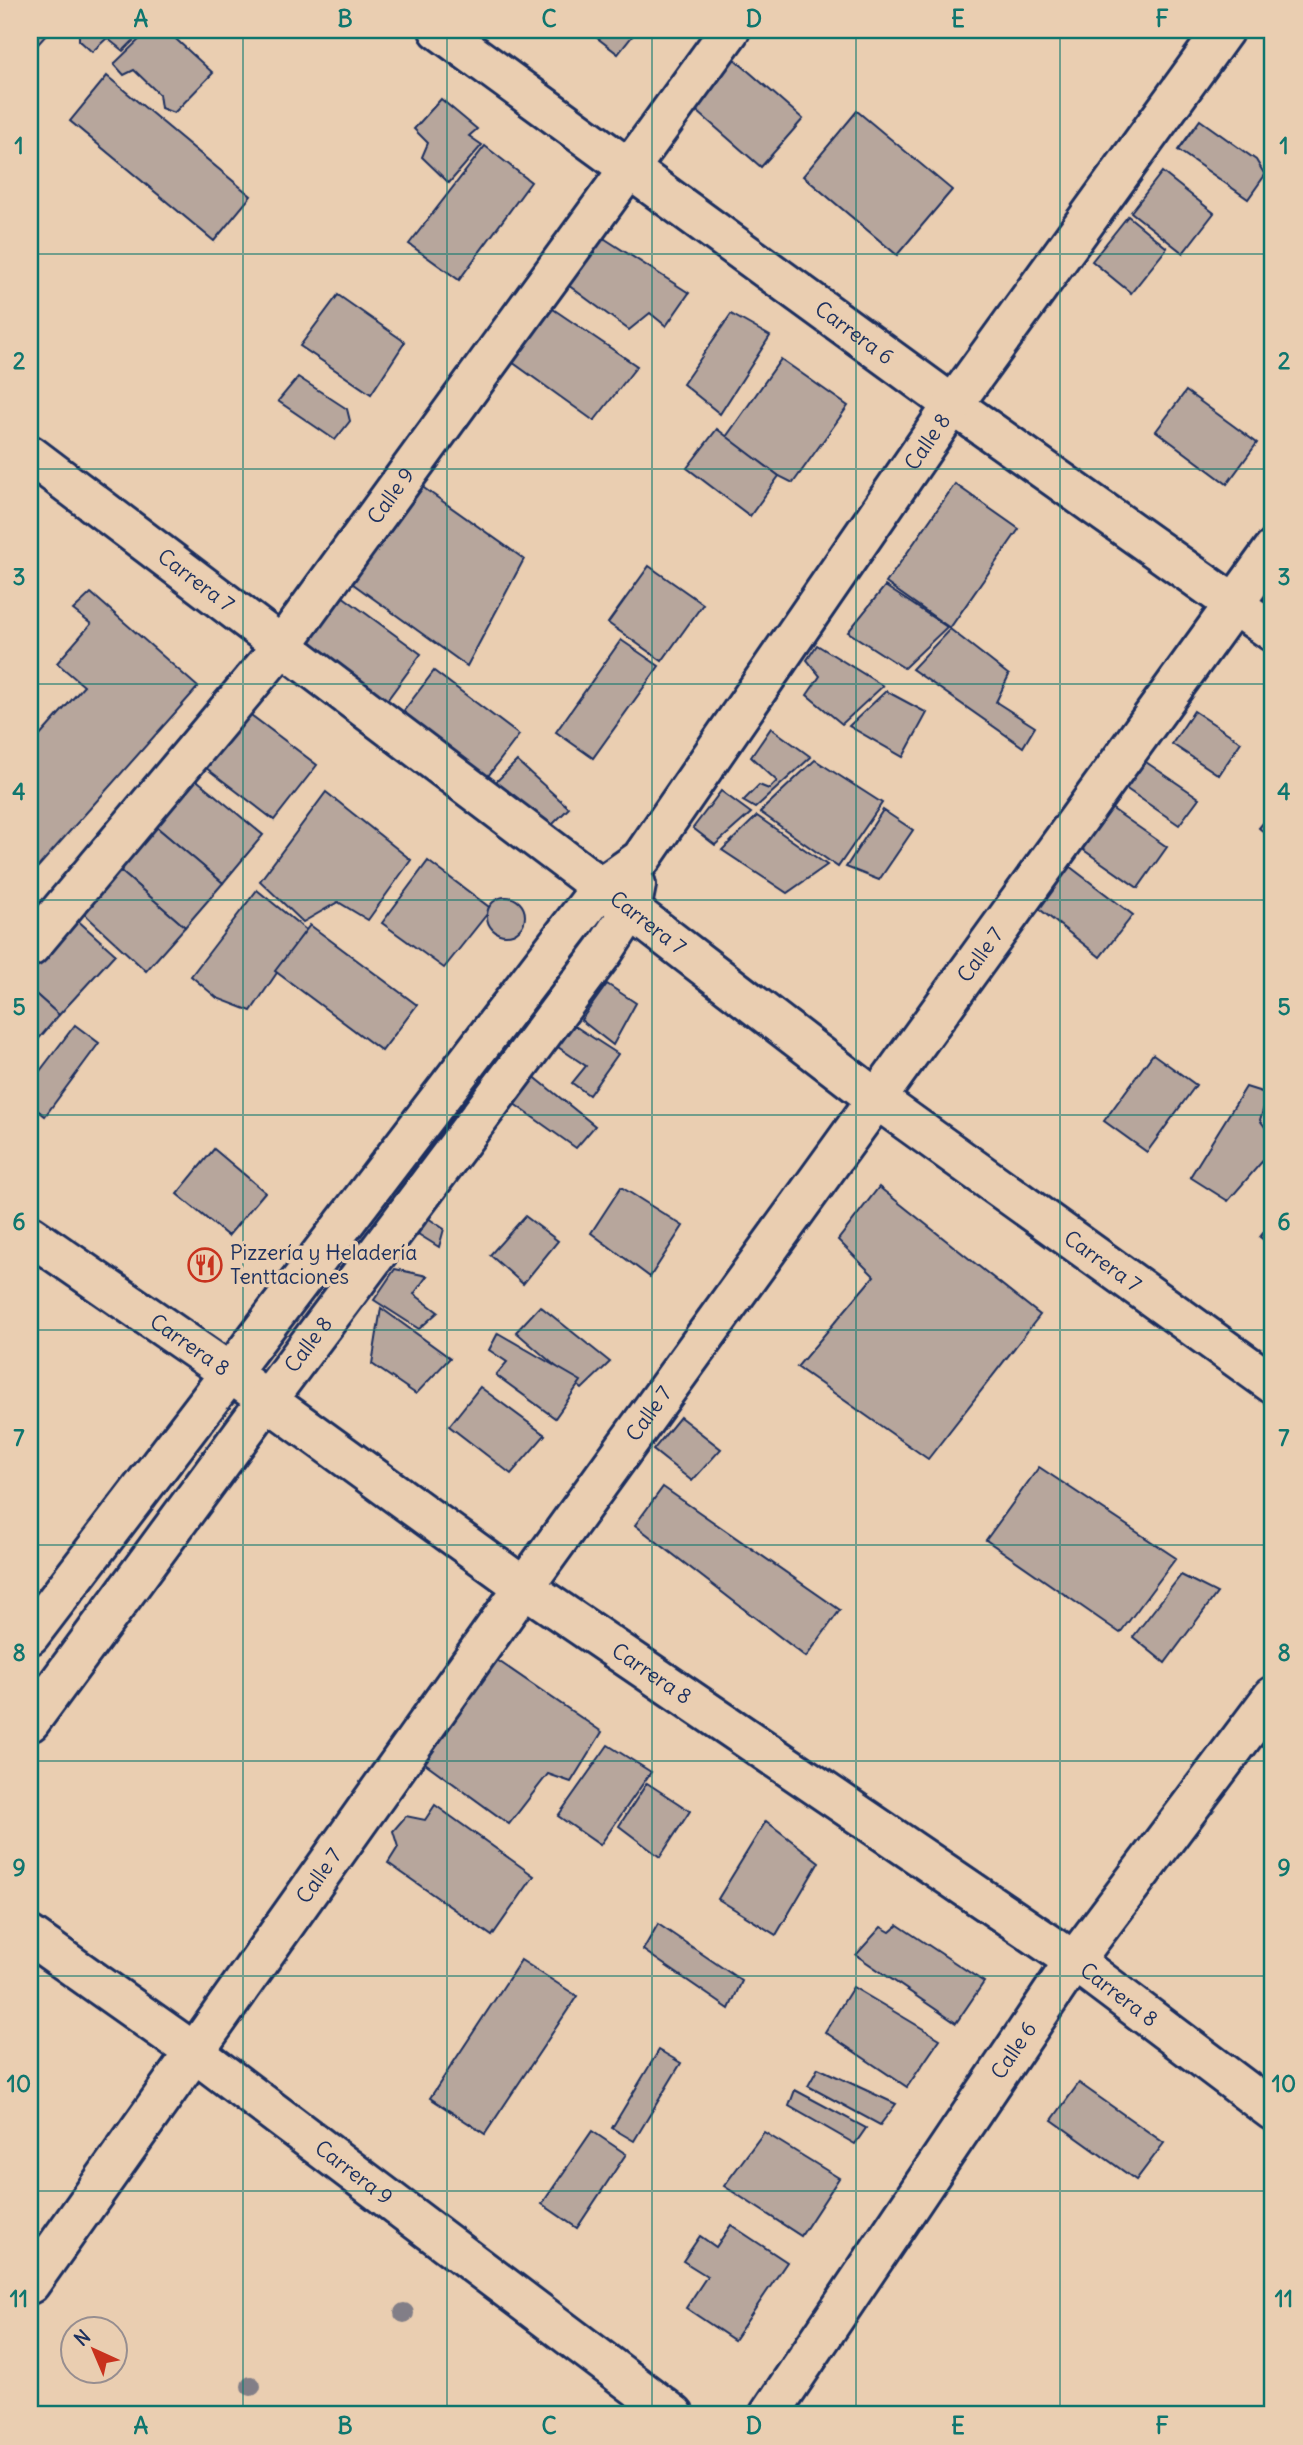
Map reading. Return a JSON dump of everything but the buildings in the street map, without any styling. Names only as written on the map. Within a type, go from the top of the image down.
[{"type":"street","name":"Carrera 6","points":[[439,30],[953,405],[1273,632]]},
{"type":"street","name":"Calle 9","points":[[30,947],[281,647],[730,30]]},
{"type":"street","name":"Calle 8","points":[[30,1635],[601,887],[641,859],[953,405],[1224,30]]},
{"type":"street","name":"Carrera 7","points":[[30,455],[875,1098],[1273,1384]]},
{"type":"street","name":"Calle 7","points":[[30,2284],[524,1587],[1273,550]]},
{"type":"street","name":"Calle 8","points":[[30,1722],[267,1400],[604,951],[631,910],[641,859]]},
{"type":"street","name":"Carrera 8","points":[[30,1236],[230,1373],[524,1587],[1074,1961],[1273,2111]]},
{"type":"street","name":"Calle 6","points":[[769,2415],[1074,1961],[1273,1696]]},
{"type":"street","name":"Carrera 9","points":[[30,1936],[194,2052],[674,2415]]},
{"type":"place","name":"Pizzería y Heladería Tenttaciones","points":[[205,1265]]}]
